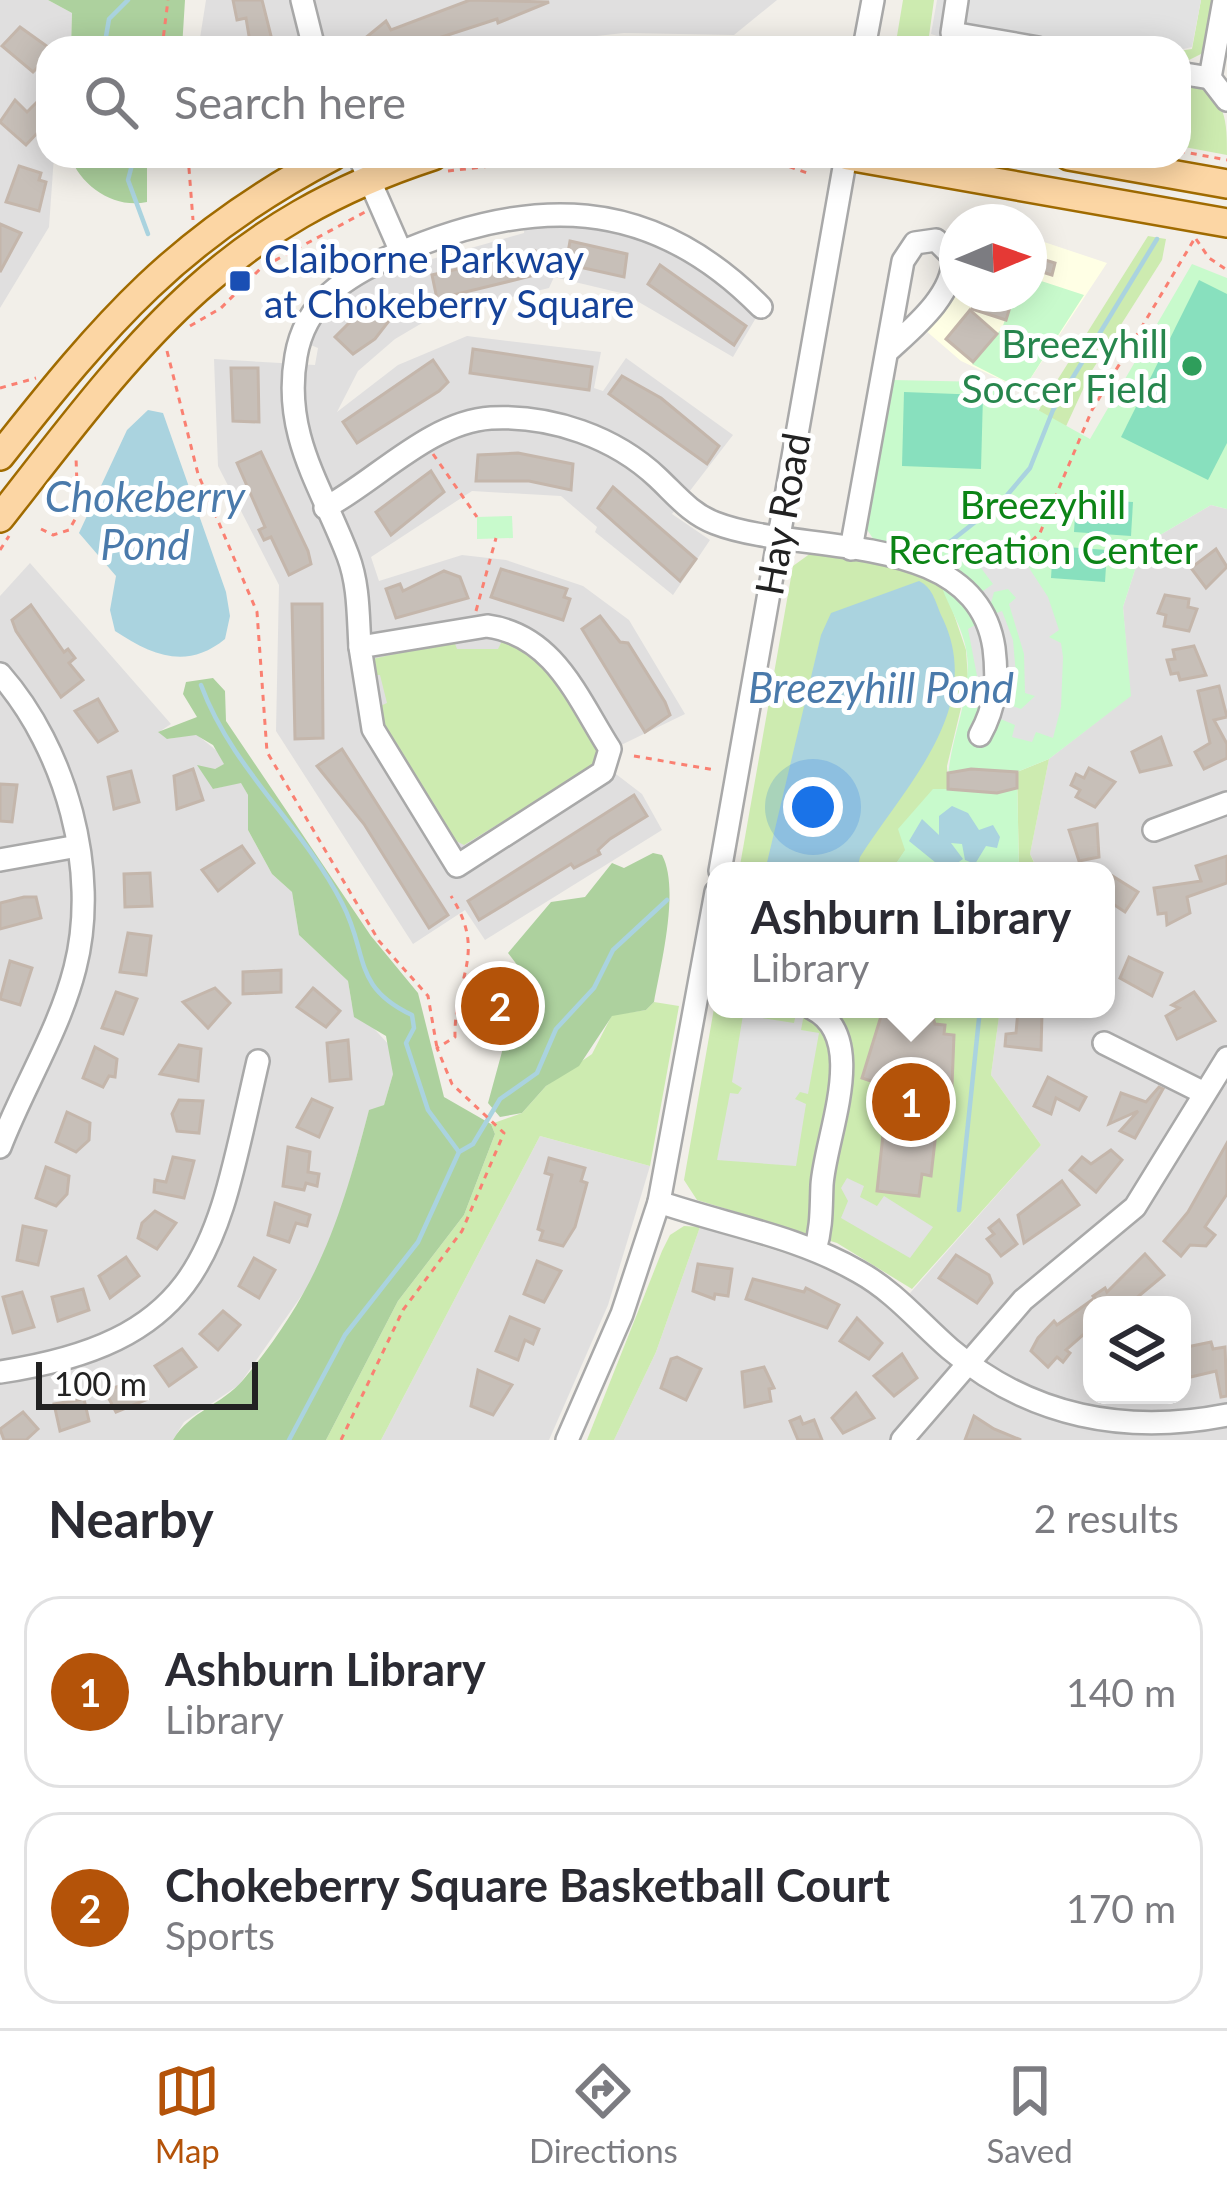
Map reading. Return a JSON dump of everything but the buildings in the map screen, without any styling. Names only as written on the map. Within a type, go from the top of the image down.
[{"type":"main road","points":[[0,456],[110,319],[171,259],[310,168]]},
{"type":"main road","points":[[7,524],[131,352],[194,287],[265,232],[369,179],[420,168]]},
{"type":"main road","points":[[915,168],[1227,223]]},
{"type":"main road","points":[[1167,168],[1224,175]]},
{"type":"street","points":[[866,36],[873,0]]},
{"type":"street","points":[[957,0],[952,34],[964,36]]},
{"type":"street","points":[[1210,77],[1224,0]]},
{"type":"street","points":[[306,1],[312,36]]},
{"type":"street","points":[[1191,75],[1210,77],[1227,100]]},
{"type":"street","name":"Hay Road","points":[[722,862],[845,168]]},
{"type":"street","points":[[369,179],[401,252]]},
{"type":"street","points":[[360,646],[465,628],[499,628],[523,636],[554,659],[610,748],[609,761],[603,772],[457,866],[373,729],[361,680],[349,559],[297,439],[293,391],[298,346],[328,294],[357,272],[401,252],[489,221],[579,214],[665,237],[717,267],[761,307]]},
{"type":"street","points":[[851,548],[903,261],[915,243],[936,240],[953,257],[954,270],[923,319],[889,350]]},
{"type":"street","points":[[325,508],[452,428],[513,419],[558,425],[605,441],[640,463],[702,517],[936,569],[973,598],[992,638],[997,682],[993,710],[980,735]]},
{"type":"street","points":[[0,674],[50,754],[78,846],[83,925],[74,972],[0,1147]]},
{"type":"street","points":[[1154,830],[1227,803]]},
{"type":"street","points":[[0,860],[78,846]]},
{"type":"street","points":[[567,1440],[622,1314],[659,1202],[707,990]]},
{"type":"street","points":[[815,1250],[842,1081],[836,1033],[822,1018]]},
{"type":"street","points":[[1104,1042],[1204,1094]]},
{"type":"street","points":[[902,1440],[1023,1300],[1135,1207],[1166,1164],[1227,1058]]},
{"type":"street","points":[[0,1372],[81,1357],[122,1338],[158,1312],[203,1262],[219,1225],[258,1061]]},
{"type":"street","points":[[659,1202],[815,1250],[893,1295],[969,1365],[1023,1397],[1089,1419],[1159,1425],[1227,1414]]},
{"type":"path","points":[[164,36],[168,0]]},
{"type":"path","points":[[1191,157],[1224,175]]},
{"type":"path","points":[[189,168],[193,221]]},
{"type":"path","points":[[794,168],[811,174]]},
{"type":"path","points":[[185,329],[221,308],[261,268],[334,225],[362,216],[369,179]]},
{"type":"path","points":[[1184,231],[1227,271]]},
{"type":"path","points":[[1023,549],[1040,533],[1092,410],[1196,238]]},
{"type":"path","points":[[155,352],[174,337]]},
{"type":"path","points":[[163,346],[177,375],[198,474],[257,612],[266,752],[379,941],[428,996],[437,1048],[452,1084],[504,1133],[462,1231],[403,1310],[341,1440]]},
{"type":"path","points":[[0,388],[44,376]]},
{"type":"path","points":[[41,529],[53,535],[70,530],[78,514],[76,449],[63,469]]},
{"type":"path","points":[[431,453],[476,518]]},
{"type":"path","points":[[0,550],[7,524]]},
{"type":"path","points":[[476,614],[496,538]]},
{"type":"path","points":[[634,756],[716,770]]},
{"type":"path","points":[[437,1048],[452,1043],[472,946],[466,919],[451,896]]},
{"type":"path","points":[[454,1016],[469,1007]]},
{"type":"shaded area","points":[[0,0],[48,0],[72,13],[71,36],[36,36],[36,168],[53,168],[49,227],[0,308]]},
{"type":"shaded area","points":[[206,0],[777,0],[734,35],[200,36]]},
{"type":"shaded area","points":[[937,0],[1201,0],[1191,47],[1191,36],[931,34]]},
{"type":"shaded area","points":[[557,221],[643,238],[691,260],[739,297],[757,316],[733,357],[625,294],[554,277],[549,288],[434,316],[395,339],[358,371],[337,412],[398,365],[467,336],[601,352],[594,388],[603,391],[626,358],[733,435],[672,514],[710,540],[673,595],[595,532],[597,527],[561,496],[472,491],[371,557],[379,581],[462,555],[506,560],[583,586],[629,620],[685,714],[619,746],[612,771],[642,794],[662,830],[485,940],[465,910],[413,944],[276,731],[279,585],[218,466],[214,359],[315,365],[318,348],[308,344],[312,329],[326,312],[333,317],[349,300],[344,288],[427,251],[432,259],[524,233],[525,223]]},
{"type":"shaded area","points":[[1047,243],[1107,263],[1023,390],[961,361],[925,330],[939,310],[1047,312]]},
{"type":"shaded area","points":[[1211,505],[1227,509],[1227,1440],[614,1440],[656,1352],[700,1227],[835,1269],[896,1309],[1041,1145],[991,1075],[999,1018],[1115,1018],[1115,862],[1034,862],[1030,854],[1049,759],[1130,696],[1123,607],[1143,545]]},
{"type":"shaded area","points":[[1018,551],[1048,597],[1059,630],[1049,637],[1061,643],[1063,657],[1061,707],[1053,738],[1036,732],[1032,742],[1012,737],[1015,725],[991,715],[997,683],[978,681],[968,629],[984,620],[973,598],[993,584],[981,568],[999,552],[1008,561]],"holes":[[[1008,589],[1016,598],[1009,604],[1024,654],[1025,693],[1035,696],[1021,709],[1010,705],[1005,692],[1017,687],[1013,640],[1002,611],[994,614],[990,607],[994,592]]]},
{"type":"shaded area","points":[[30,563],[171,724],[159,732],[168,739],[196,734],[222,755],[225,764],[215,769],[213,789],[241,782],[248,795],[248,830],[272,874],[292,892],[299,935],[348,981],[352,1005],[392,1048],[393,1074],[384,1105],[369,1111],[339,1220],[316,1275],[239,1385],[184,1422],[173,1440],[0,1440],[0,596]]},
{"type":"shaded area","points":[[743,1018],[794,1023],[795,1018],[803,1018],[801,1030],[819,1033],[808,1094],[800,1092],[795,1099],[806,1104],[796,1166],[717,1160],[730,1093],[738,1094],[742,1088],[732,1082]]},
{"type":"shaded area","points":[[540,1136],[650,1166],[608,1305],[549,1440],[381,1440]]},
{"type":"shaded area","points":[[847,1178],[864,1186],[860,1197],[877,1206],[884,1196],[933,1227],[910,1258],[841,1218],[848,1201],[841,1188]]},
{"type":"green space","points":[[48,0],[185,0],[183,36],[71,36],[72,13]]},
{"type":"green space","points":[[903,0],[934,0],[929,36],[897,36]]},
{"type":"green space","points":[[1201,0],[1212,0],[1203,53],[1191,59]]},
{"type":"green space","points":[[1191,86],[1218,103],[1225,121],[1227,155],[1191,148]]},
{"type":"green space","points":[[76,168],[147,168],[147,202],[111,199]]},
{"type":"green space","points":[[1148,236],[1166,239],[1162,260],[1091,372],[1062,435],[1020,450],[1041,406]]},
{"type":"green space","name":"Breezyhill Recreation Center","points":[[1192,264],[1227,278],[1227,509],[1211,505],[1143,545],[1123,607],[1131,696],[1049,759],[1017,772],[1019,862],[897,862],[905,850],[898,829],[933,789],[948,789],[968,667],[962,633],[942,588],[953,570],[918,552],[878,546],[864,525],[892,380],[988,382],[1090,439]]},
{"type":"green space","name":"Breezyhill Soccer Field","points":[[1199,280],[1227,294],[1227,443],[1208,480],[1121,437]]},
{"type":"green space","points":[[1047,283],[1084,295],[1023,390],[972,364],[1002,328],[1008,312],[1047,312]]},
{"type":"green space","points":[[904,392],[983,395],[981,469],[902,466]]},
{"type":"green space","points":[[1076,499],[1133,502],[1131,536],[1074,532]]},
{"type":"green space","points":[[512,516],[513,538],[477,539],[477,517]]},
{"type":"green space","points":[[1053,546],[1107,550],[1105,582],[1051,578]]},
{"type":"green space","name":"Breezyhill Pond","points":[[811,553],[908,568],[944,585],[966,650],[968,679],[947,766],[948,789],[897,862],[741,862],[793,566]]},
{"type":"green space","points":[[504,637],[546,663],[601,751],[597,764],[464,845],[452,839],[389,742],[378,707],[387,703],[380,675],[372,675],[372,659],[454,641],[457,649],[498,649]]},
{"type":"green space","points":[[213,678],[225,691],[226,721],[371,936],[418,993],[444,1097],[491,1124],[495,1134],[464,1215],[398,1301],[326,1440],[173,1440],[188,1422],[243,1380],[290,1315],[336,1220],[369,1110],[384,1105],[393,1074],[386,1036],[354,1017],[348,981],[299,935],[292,892],[272,874],[248,830],[248,795],[241,783],[213,789],[197,765],[215,769],[224,764],[213,745],[196,735],[167,739],[158,732],[197,717],[183,694],[186,682]]},
{"type":"green space","points":[[1049,759],[1030,854],[1034,862],[1019,862],[1017,772]]},
{"type":"green space","points":[[653,853],[662,855],[669,887],[654,1002],[646,1010],[612,1016],[579,1066],[546,1086],[522,1113],[500,1117],[488,1103],[503,1048],[536,1007],[531,983],[508,953],[551,902],[585,897],[612,863],[624,868]]},
{"type":"green space","points":[[512,978],[531,1005],[487,1035],[469,1007]]},
{"type":"green space","points":[[654,1002],[679,1006],[650,1166],[540,1136],[381,1440],[326,1440],[398,1301],[464,1215],[495,1134],[491,1124],[522,1113],[546,1086],[592,1054],[612,1015],[646,1010]]},
{"type":"green space","points":[[712,1018],[999,1018],[991,1075],[1041,1145],[912,1289],[837,1243],[697,1200],[684,1180]]},
{"type":"green space","points":[[684,1226],[700,1227],[656,1352],[614,1440],[587,1440],[662,1251],[670,1235]]},
{"type":"water","name":"Chokeberry Pond","points":[[148,410],[163,413],[226,592],[230,616],[225,639],[184,657],[156,653],[115,631],[110,610],[116,576],[79,533],[127,430]]},
{"type":"water","name":"Breezyhill Pond","points":[[919,581],[928,588],[953,652],[954,684],[947,715],[917,774],[859,862],[767,862],[821,635],[831,613]]},
{"type":"water","points":[[952,806],[968,813],[979,830],[993,825],[1000,837],[997,848],[986,846],[976,862],[970,862],[965,860],[962,844],[951,843],[963,859],[935,862],[909,841],[922,819],[939,835],[939,816]]},
{"type":"waterway","points":[[106,36],[109,19],[128,0]]},
{"type":"waterway","points":[[131,168],[128,180],[148,234]]},
{"type":"waterway","points":[[946,545],[1003,500],[1030,468],[1053,410],[1157,239]]},
{"type":"waterway","points":[[201,685],[230,744],[326,875],[350,921],[370,980],[393,1004],[412,1015],[414,1028],[406,1043],[428,1110],[459,1152]]},
{"type":"waterway","points":[[289,1440],[345,1335],[418,1242],[459,1152],[473,1144],[500,1099],[537,1073],[556,1029],[594,988],[613,950],[667,900]]},
{"type":"waterway","points":[[959,1210],[979,1018]]},
{"type":"place","name":"Claiborne Parkway at Chokeberry Square","points":[[240,281]]},
{"type":"place","name":"Breezyhill Soccer Field","points":[[1192,366]]},
{"type":"place","name":"Chokeberry Square Basketball Court","points":[[500,1006]]},
{"type":"place","name":"Ashburn Library","points":[[911,1102]]}]
